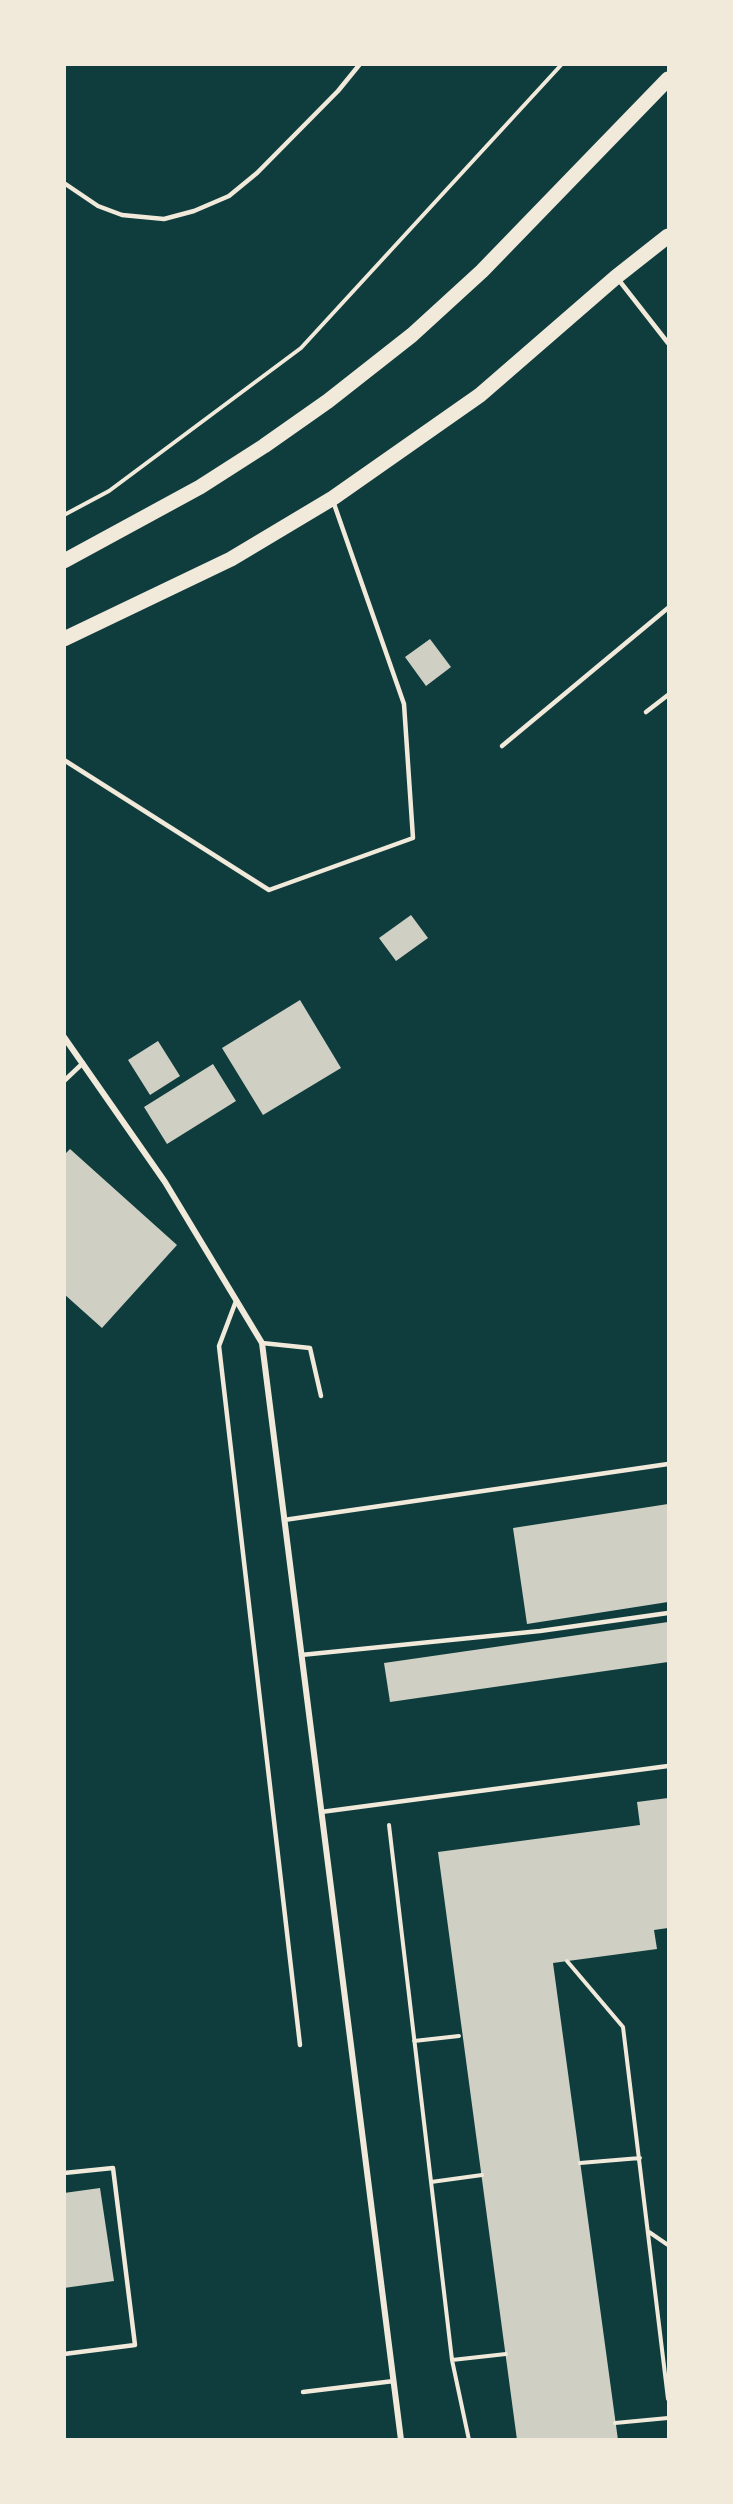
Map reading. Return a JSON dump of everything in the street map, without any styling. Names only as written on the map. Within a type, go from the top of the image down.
[{"type":"main road","points":[[64,561],[200,487],[264,446],[328,401],[412,335],[482,271],[669,79]]},
{"type":"main road","points":[[64,639],[231,559],[333,498],[480,395],[616,277],[669,236]]},
{"type":"street","points":[[64,1037],[165,1182],[261,1343],[401,2439]]},
{"type":"lane","points":[[64,183],[98,206],[122,215],[164,219],[194,211],[229,196],[257,173],[338,91],[360,64]]},
{"type":"lane","points":[[616,277],[669,344]]},
{"type":"lane","points":[[64,760],[268,890],[413,838],[404,704],[333,498]]},
{"type":"lane","points":[[502,746],[669,608]]},
{"type":"lane","points":[[646,712],[669,694]]},
{"type":"lane","points":[[64,1081],[83,1063]]},
{"type":"lane","points":[[236,1301],[219,1346],[300,2045]]},
{"type":"lane","points":[[261,1343],[310,1348],[321,1396]]},
{"type":"lane","points":[[284,1520],[669,1464]]},
{"type":"lane","points":[[301,1655],[540,1631],[669,1613]]},
{"type":"lane","points":[[321,1812],[669,1766]]},
{"type":"lane","points":[[64,2173],[113,2168],[135,2345],[64,2354]]},
{"type":"lane","points":[[303,2392],[394,2381]]},
{"type":"path","points":[[64,515],[109,491],[301,348],[562,64]]},
{"type":"path","points":[[386,1803],[452,2360],[469,2439]]},
{"type":"path","points":[[567,1961],[623,2027],[669,2399]]},
{"type":"path","points":[[414,2041],[459,2036]]},
{"type":"path","points":[[580,2163],[639,2158]]},
{"type":"path","points":[[431,2182],[482,2175]]},
{"type":"path","points":[[648,2231],[669,2245]]},
{"type":"path","points":[[452,2360],[506,2354]]},
{"type":"path","points":[[615,2423],[669,2418]]},
{"type":"building","points":[[430,639],[451,667],[426,686],[405,657]]},
{"type":"building","points":[[411,915],[428,938],[396,961],[379,938]]},
{"type":"building","points":[[300,1000],[341,1068],[263,1115],[222,1048]]},
{"type":"building","points":[[158,1041],[180,1076],[150,1095],[128,1060]]},
{"type":"building","points":[[213,1064],[236,1101],[167,1144],[144,1107]]},
{"type":"building","points":[[70,1149],[177,1245],[102,1328],[64,1294],[64,1155]]},
{"type":"building","points":[[668,1504],[668,1602],[527,1624],[513,1528]]},
{"type":"building","points":[[668,1622],[668,1662],[390,1702],[384,1663]]},
{"type":"building","points":[[668,1798],[668,1928],[654,1930],[657,1949],[553,1963],[618,2440],[517,2440],[438,1852],[640,1825],[637,1802]]},
{"type":"building","points":[[100,2188],[114,2281],[64,2288],[64,2193]]}]
